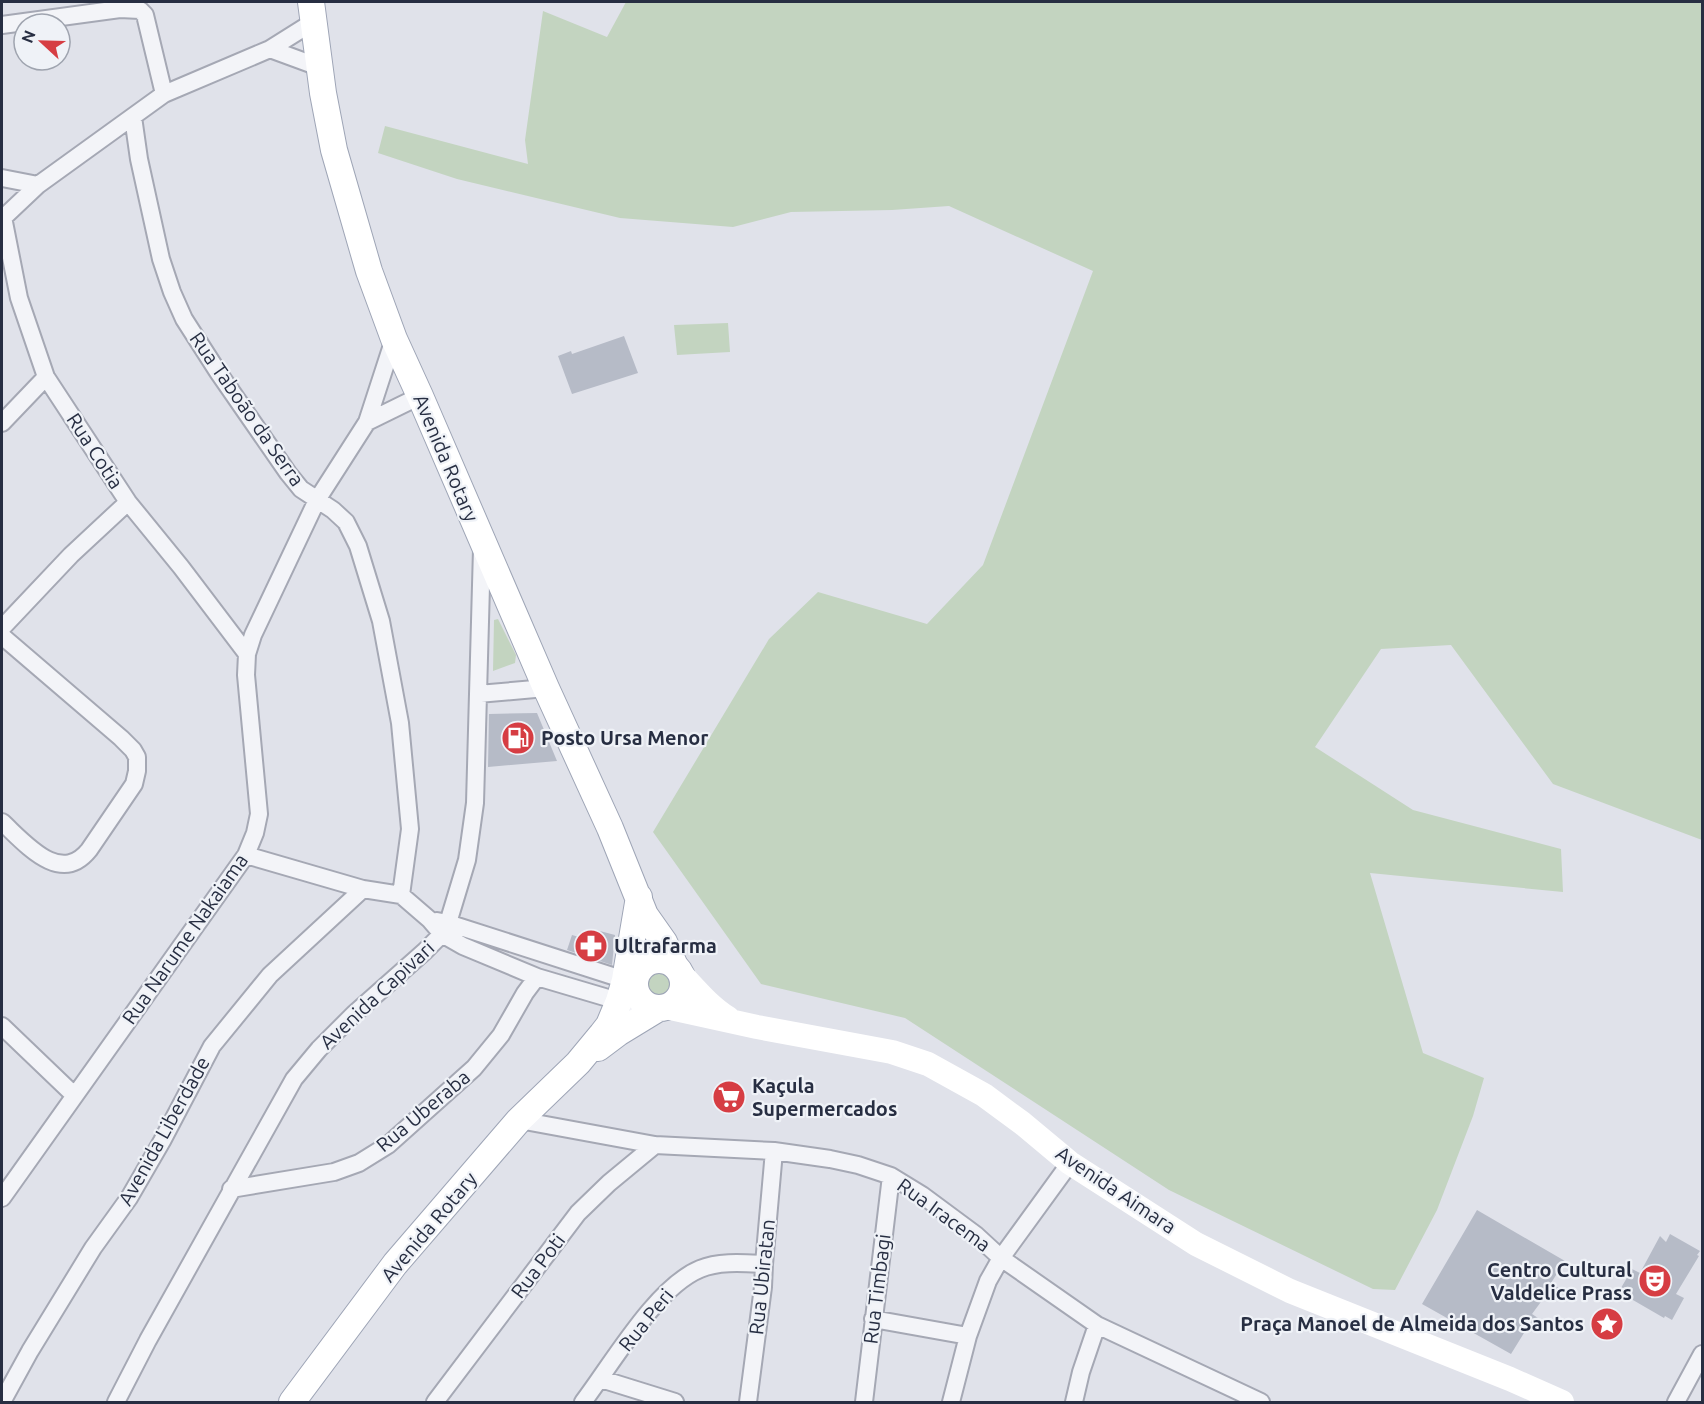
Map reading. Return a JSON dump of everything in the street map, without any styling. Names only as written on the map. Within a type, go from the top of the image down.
[{"type":"main road","name":"Avenida Rotary","points":[[312,12],[323,93],[334,150],[369,270],[394,339],[546,688],[610,828],[645,915],[664,942],[678,970]]},
{"type":"main road","name":"Avenida Rotary","points":[[292,1402],[395,1264],[519,1120],[578,1063],[609,1025],[622,991],[639,897]]},
{"type":"main road","points":[[678,970],[683,982],[682,990],[674,1003],[658,1007],[639,997],[635,989],[637,974],[648,963],[663,960],[678,970],[718,1012],[736,1023]]},
{"type":"main road","name":"Avenida Rotary","points":[[578,1063],[658,1007]]},
{"type":"main road","name":"Avenida Aimara","points":[[658,1007],[892,1052],[928,1064],[984,1095],[1070,1163],[1197,1244],[1290,1292],[1510,1379],[1562,1402]]},
{"type":"street","points":[[2,25],[120,9],[140,10],[145,15],[164,94]]},
{"type":"street","points":[[2,218],[38,185],[164,94],[270,49],[312,12]]},
{"type":"street","points":[[270,49],[319,67]]},
{"type":"street","name":"Rua Taboão da Serra","points":[[134,117],[139,159],[160,259],[184,319],[288,473],[301,489],[333,510],[346,522],[358,546],[381,621],[400,723],[410,829],[401,895]]},
{"type":"street","points":[[2,178],[38,185]]},
{"type":"street","name":"Rua Cotia","points":[[2,218],[19,298],[46,376],[128,502],[247,654]]},
{"type":"street","name":"Rua Narume Nakaiama","points":[[2,1198],[246,855],[255,834],[259,814],[246,675],[247,654],[256,627],[317,500],[367,422],[394,339]]},
{"type":"street","points":[[2,423],[46,376]]},
{"type":"street","points":[[367,422],[420,396]]},
{"type":"street","points":[[2,628],[71,555],[128,502]]},
{"type":"street","name":"Avenida Capivari","points":[[120,1398],[231,1189],[294,1079],[333,1035],[445,928],[467,860],[471,836],[476,780],[482,542]]},
{"type":"street","points":[[2,636],[121,738],[137,757],[134,784],[82,859],[75,863],[62,865],[46,860],[2,822]]},
{"type":"street","points":[[478,694],[546,688]]},
{"type":"street","points":[[246,855],[363,889],[401,895],[430,920],[445,928],[622,991],[635,1006],[658,1007]]},
{"type":"street","name":"Avenida Liberdade","points":[[2,1402],[30,1351],[93,1248],[129,1198],[212,1046],[270,975],[363,889]]},
{"type":"street","points":[[445,928],[463,946],[537,977],[622,991]]},
{"type":"street","name":"Rua Uberaba","points":[[231,1189],[334,1172],[359,1163],[388,1145],[474,1068],[501,1035],[537,977]]},
{"type":"street","points":[[2,1026],[74,1095]]},
{"type":"street","name":"Rua Iracema","points":[[519,1120],[656,1144],[774,1151],[830,1159],[891,1176],[922,1195],[976,1235],[1001,1258],[1097,1324],[1262,1402]]},
{"type":"street","name":"Rua Poti","points":[[435,1402],[578,1213],[609,1183],[656,1144]]},
{"type":"street","name":"Rua Ubiratan","points":[[748,1402],[763,1287],[774,1151]]},
{"type":"street","points":[[951,1402],[968,1336],[988,1281],[1001,1258],[1070,1163]]},
{"type":"street","name":"Rua Timbagi","points":[[864,1402],[891,1176]]},
{"type":"street","name":"Rua Peri","points":[[583,1402],[651,1309],[675,1284],[702,1268],[720,1264],[764,1264]]},
{"type":"street","points":[[873,1319],[968,1336]]},
{"type":"street","points":[[1074,1402],[1097,1324]]},
{"type":"street","points":[[1676,1402],[1702,1354]]},
{"type":"street","points":[[601,1379],[675,1402]]},
{"type":"green space","points":[[626,2],[1702,2],[1702,840],[1553,784],[1451,645],[1381,649],[1315,747],[1413,810],[1561,849],[1563,892],[1370,873],[1423,1053],[1484,1078],[1473,1116],[1437,1210],[1395,1290],[1373,1289],[1169,1190],[905,1018],[761,984],[653,832],[769,639],[818,592],[927,624],[983,565],[1093,271],[949,206],[892,210],[791,212],[733,227],[620,218],[457,179],[378,153],[385,126],[528,164],[525,140],[543,11],[607,37]]},
{"type":"green space","points":[[728,323],[730,352],[677,355],[674,325]]},
{"type":"green space","points":[[498,619],[516,655],[515,663],[493,671],[494,620]]},
{"type":"green space","points":[[657,968],[668,973],[673,984],[668,995],[657,1000],[646,995],[641,984],[646,973]]},
{"type":"building","points":[[624,336],[638,373],[572,394],[558,356],[571,351],[572,354]]},
{"type":"building","name":"Posto Ursa Menor","points":[[537,713],[557,761],[488,767],[489,714]]},
{"type":"building","name":"Ultrafarma","points":[[596,930],[615,935],[612,965],[567,950],[572,935],[593,941]]},
{"type":"building","points":[[1477,1210],[1565,1261],[1551,1283],[1559,1288],[1554,1300],[1546,1295],[1532,1314],[1541,1320],[1533,1332],[1527,1328],[1511,1354],[1422,1304]]},
{"type":"building","name":"Centro Cultural Valdelice Prass","points":[[1670,1234],[1700,1251],[1676,1294],[1684,1298],[1672,1320],[1665,1316],[1664,1318],[1626,1296],[1628,1293],[1621,1288],[1632,1269],[1640,1273],[1660,1236],[1666,1242]]},
{"type":"place","name":"Posto Ursa Menor","points":[[518,738]]},
{"type":"place","name":"Ultrafarma","points":[[591,946]]},
{"type":"place","name":"Kaçula Supermercados","points":[[729,1097]]},
{"type":"place","name":"Centro Cultural Valdelice Prass","points":[[1655,1281]]},
{"type":"place","name":"Praça Manoel de Almeida dos Santos","points":[[1607,1324]]}]
